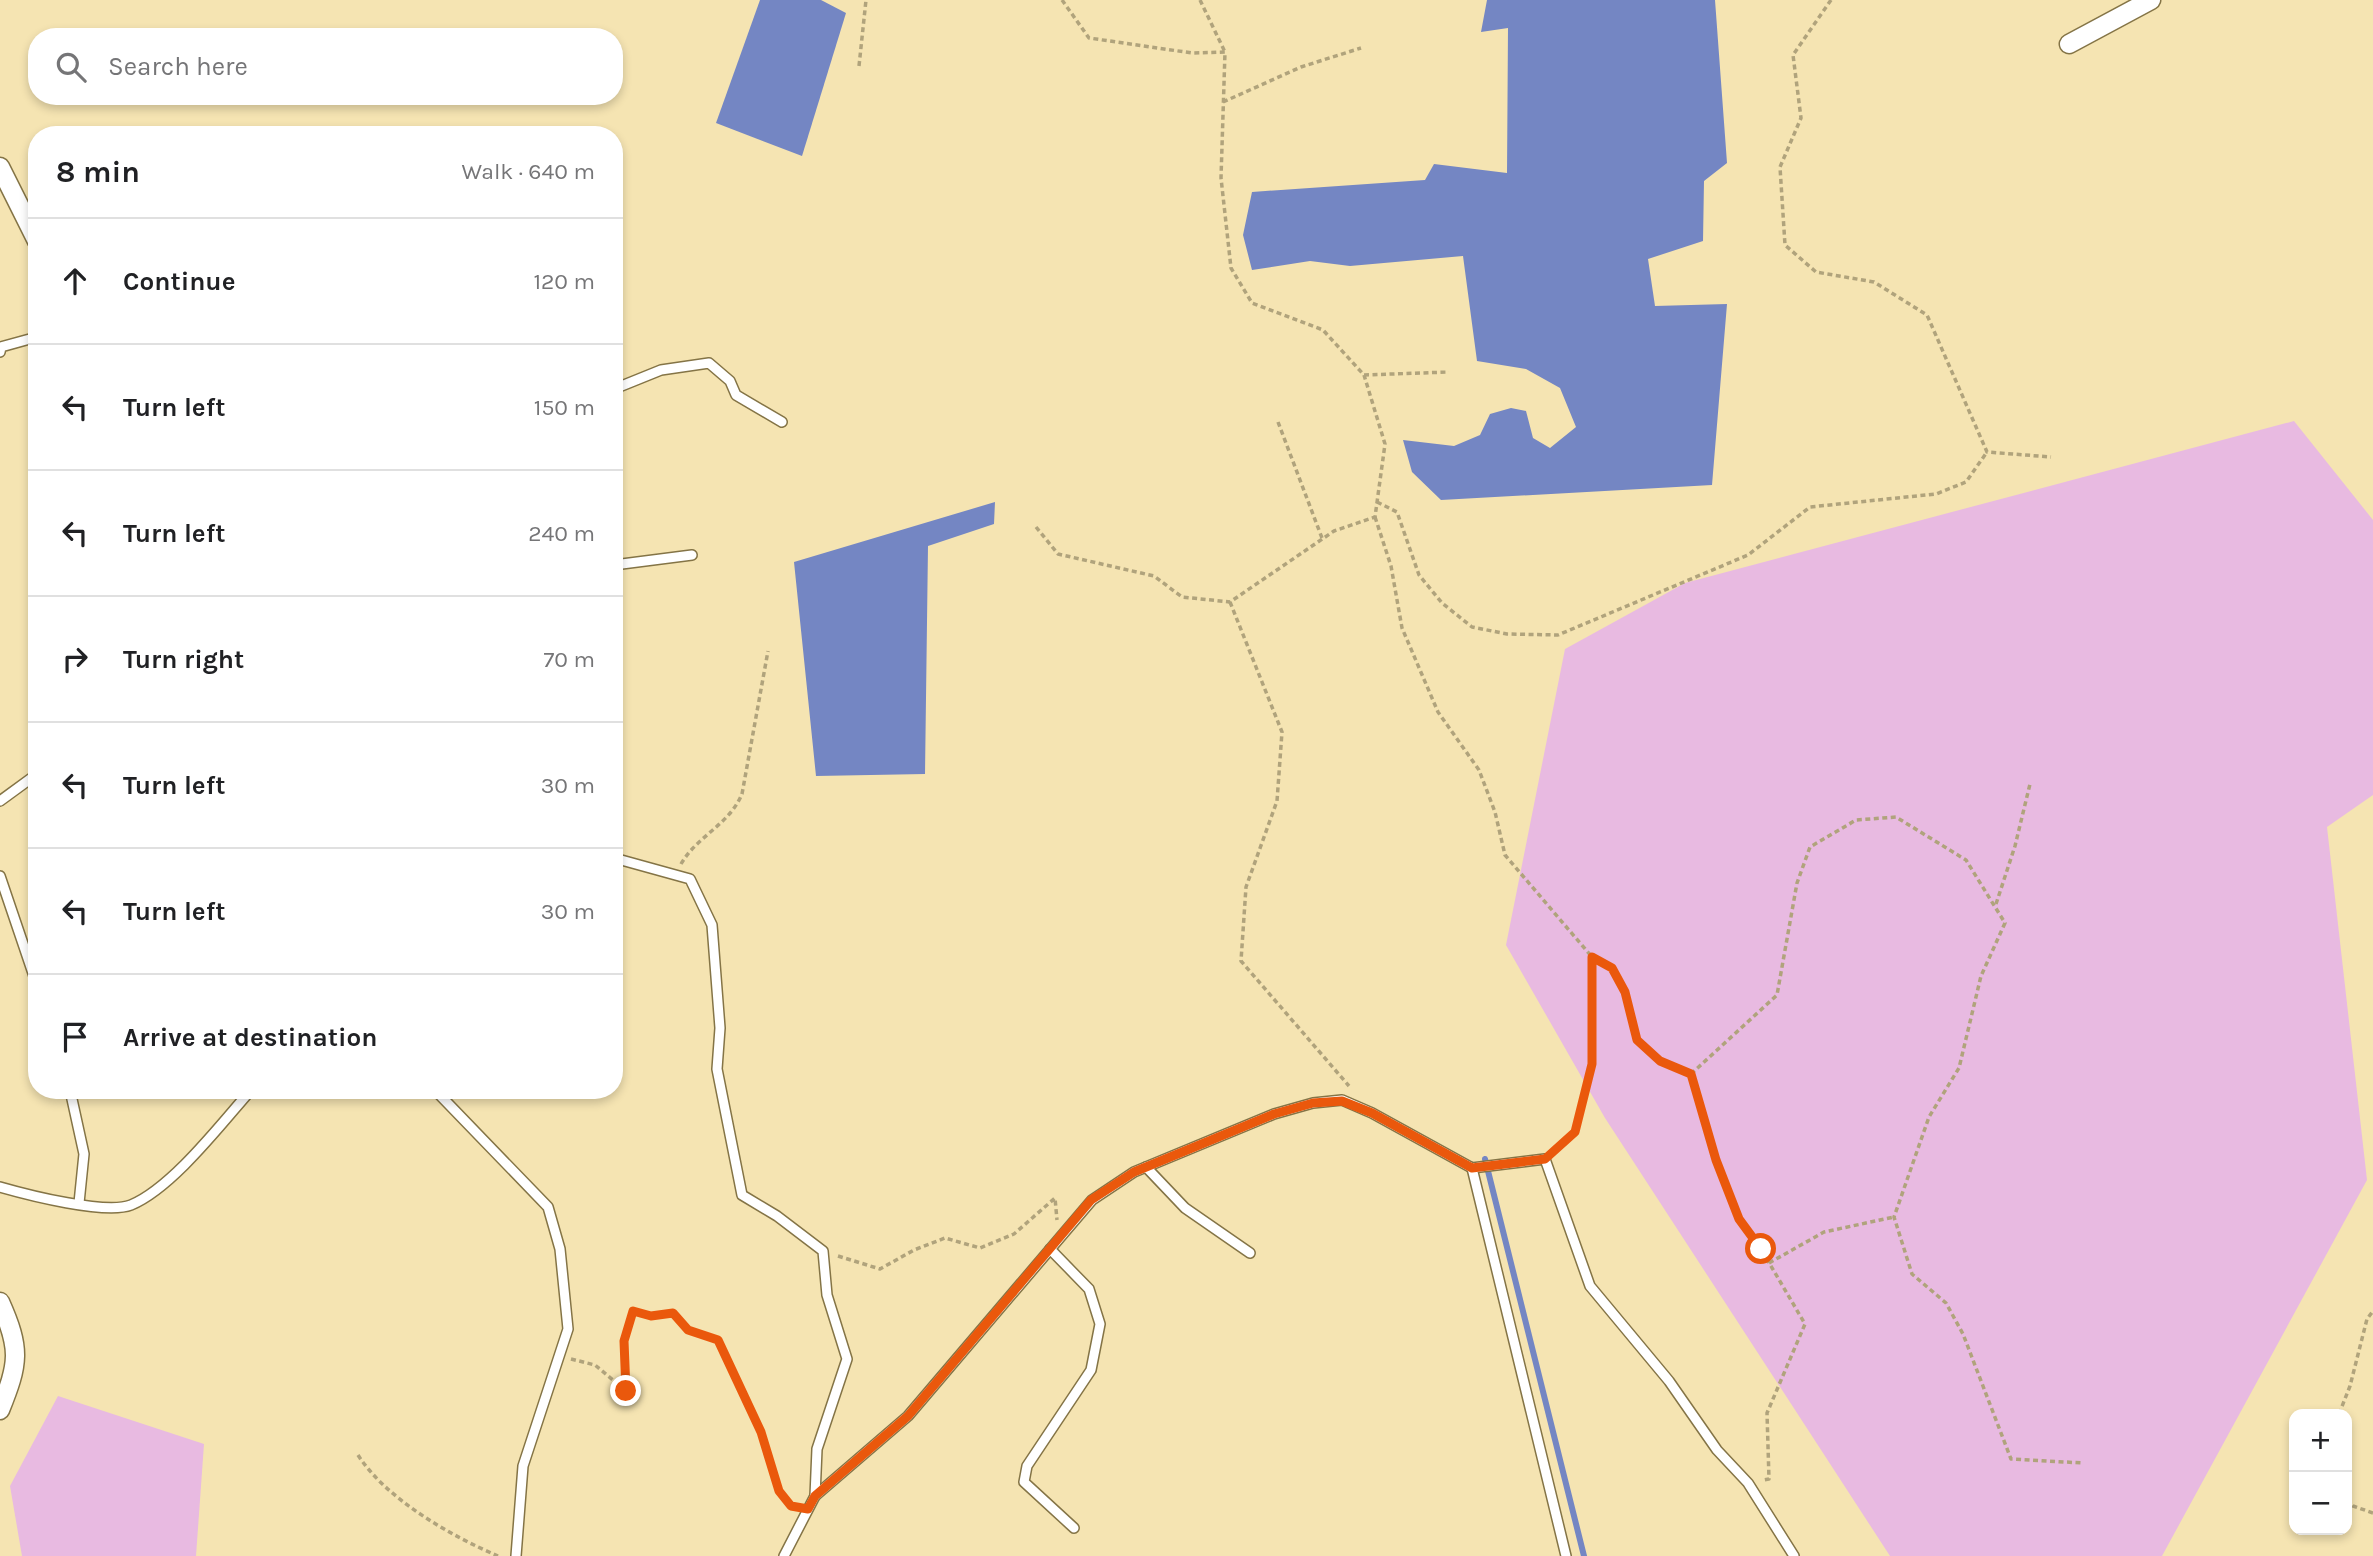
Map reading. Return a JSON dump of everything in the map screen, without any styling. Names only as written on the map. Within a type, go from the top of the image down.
[{"type":"street","points":[[2069,44],[2151,0]]},
{"type":"street","points":[[0,166],[28,223]]},
{"type":"street","points":[[0,1303],[15,1335],[15,1373],[0,1410]]},
{"type":"lane","points":[[0,352],[1,347],[28,340]]},
{"type":"lane","points":[[623,385],[661,370],[709,363],[730,382],[736,395],[782,422]]},
{"type":"lane","points":[[623,564],[692,555]]},
{"type":"lane","points":[[0,801],[28,781]]},
{"type":"lane","points":[[623,861],[690,879],[712,925],[720,1028],[717,1069],[742,1195],[777,1216],[823,1251],[827,1295],[847,1359],[817,1449],[815,1496]]},
{"type":"lane","points":[[0,876],[28,958]]},
{"type":"lane","points":[[72,1099],[84,1154],[79,1203]]},
{"type":"lane","points":[[0,1187],[44,1200],[79,1203],[101,1209],[131,1205],[184,1164],[243,1099]]},
{"type":"lane","points":[[444,1099],[548,1207],[560,1249],[568,1329],[523,1466],[516,1556]]},
{"type":"lane","points":[[784,1556],[815,1496],[908,1416],[1091,1200],[1146,1167],[1274,1114],[1313,1103],[1342,1101],[1372,1113],[1472,1168],[1545,1159],[1590,1286],[1668,1381],[1717,1450],[1748,1483],[1794,1556]]},
{"type":"lane","points":[[1146,1167],[1185,1208],[1250,1253]]},
{"type":"lane","points":[[1472,1168],[1566,1556]]},
{"type":"lane","points":[[1050,1249],[1089,1289],[1100,1324],[1091,1370],[1027,1466],[1024,1482],[1074,1528]]},
{"type":"path","points":[[859,66],[866,0]]},
{"type":"path","points":[[1062,0],[1089,38],[1192,53],[1225,52]]},
{"type":"path","points":[[1200,0],[1225,52],[1221,178],[1231,268],[1252,303],[1323,330],[1364,375],[1385,444],[1375,517],[1391,566],[1402,628],[1438,712],[1479,769],[1495,812],[1504,855],[1592,957],[1612,968],[1625,992],[1637,1040],[1660,1061],[1691,1074]]},
{"type":"path","points":[[1831,0],[1793,55],[1801,118],[1780,167],[1785,245],[1816,272],[1874,282],[1927,314],[1987,452]]},
{"type":"path","points":[[1223,102],[1301,67],[1361,48]]},
{"type":"path","points":[[1364,375],[1448,372]]},
{"type":"path","points":[[1278,422],[1322,538]]},
{"type":"path","points":[[1987,452],[2051,457]]},
{"type":"path","points":[[1377,502],[1397,512],[1419,575],[1442,603],[1472,627],[1507,634],[1558,635],[1748,555],[1810,507],[1936,495],[1966,482],[1987,452]]},
{"type":"path","points":[[1036,527],[1058,554],[1079,561],[1154,576],[1182,597],[1230,601],[1322,538],[1375,517]]},
{"type":"path","points":[[1230,601],[1282,732],[1277,801],[1246,887],[1241,961],[1372,1113]]},
{"type":"path","points":[[674,875],[689,850],[720,826],[736,808],[744,782],[768,651]]},
{"type":"path","points":[[1996,904],[2031,784]]},
{"type":"path","points":[[1691,1074],[1777,995],[1797,883],[1810,847],[1856,820],[1896,817],[1966,860],[1996,904],[2005,923],[1981,976],[1959,1068],[1929,1117],[1894,1217],[1912,1274],[1946,1303],[1963,1334],[2011,1459],[2083,1463]]},
{"type":"path","points":[[1545,1159],[1575,1132],[1592,1064],[1592,957]]},
{"type":"path","points":[[1691,1074],[1716,1160],[1739,1219],[1805,1324],[1767,1413],[1769,1479],[1748,1483]]},
{"type":"path","points":[[823,1251],[880,1269],[914,1250],[945,1238],[980,1248],[1014,1234],[1055,1198],[1059,1238]]},
{"type":"path","points":[[1769,1263],[1824,1232],[1894,1217]]},
{"type":"path","points":[[559,1356],[595,1365],[626,1391],[624,1341],[633,1311],[651,1316],[673,1313],[688,1330],[718,1340],[761,1432],[779,1491],[791,1506],[808,1509]]},
{"type":"path","points":[[2341,1409],[2350,1386],[2367,1319],[2373,1311]]},
{"type":"path","points":[[358,1455],[371,1475],[458,1539],[498,1556]]},
{"type":"path","points":[[2352,1505],[2373,1513]]},
{"type":"shaded area","points":[[2294,421],[2373,520],[2373,795],[2327,827],[2367,1180],[2162,1556],[1890,1556],[1605,1118],[1506,945],[1565,649],[1685,583]]},
{"type":"shaded area","points":[[58,1396],[204,1444],[196,1556],[22,1556],[10,1486]]},
{"type":"water","points":[[760,0],[821,0],[846,13],[802,156],[716,123]]},
{"type":"water","points":[[1487,0],[1715,0],[1727,163],[1704,181],[1703,241],[1648,259],[1655,306],[1727,304],[1712,485],[1441,500],[1412,472],[1403,440],[1454,446],[1480,435],[1490,414],[1511,408],[1526,411],[1533,438],[1550,448],[1576,427],[1560,388],[1526,369],[1477,361],[1463,256],[1350,266],[1310,261],[1252,270],[1243,235],[1252,192],[1425,180],[1434,164],[1507,173],[1508,28],[1481,32]]},
{"type":"water","points":[[995,502],[994,524],[928,546],[925,774],[816,776],[794,562]]},
{"type":"waterway","points":[[1485,1159],[1584,1556]]},
{"type":"route","points":[[626,1391],[624,1341],[633,1311],[651,1316],[673,1313],[688,1330],[718,1340],[761,1432],[779,1491],[791,1506],[808,1509],[815,1496],[908,1416],[1091,1200],[1134,1172],[1274,1114],[1313,1103],[1342,1101],[1372,1113],[1472,1168],[1545,1159],[1575,1132],[1592,1064],[1592,957],[1612,968],[1625,992],[1637,1040],[1660,1061],[1691,1074],[1716,1160],[1739,1219],[1761,1249]]}]
